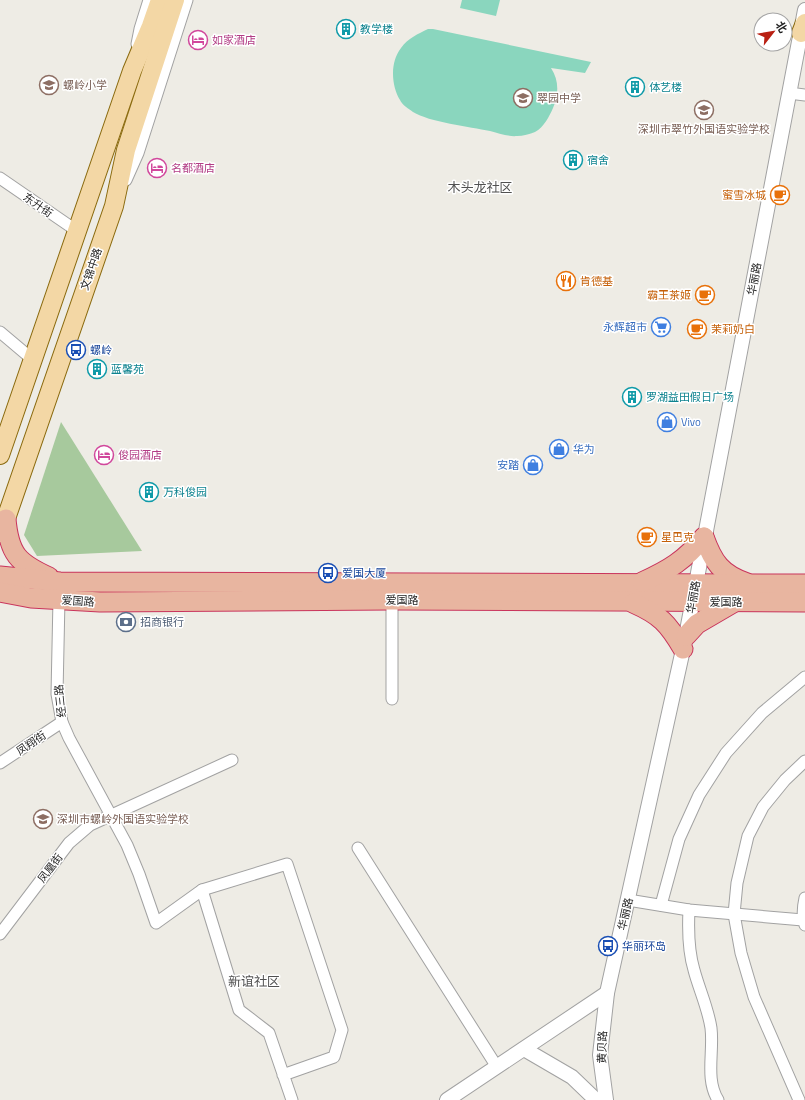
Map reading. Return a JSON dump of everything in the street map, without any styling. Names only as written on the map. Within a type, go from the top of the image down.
[{"type":"highway","points":[[3,527],[7,532],[16,555],[24,564],[60,590]]},
{"type":"highway","points":[[637,584],[678,564],[692,552],[704,537],[715,561],[725,572],[734,578],[750,584]]},
{"type":"highway","name":"爱国路","points":[[0,576],[60,590],[100,602],[392,600],[630,601],[750,584],[805,584]]},
{"type":"highway","name":"爱国路","points":[[0,592],[31,598],[60,590],[637,584],[694,593],[735,602],[805,602]]},
{"type":"highway","points":[[0,604],[31,598]]},
{"type":"highway","points":[[630,601],[651,611],[684,642],[697,624],[735,602]]},
{"type":"main road","points":[[0,455],[132,71],[160,0]]},
{"type":"main road","name":"文锦中路","points":[[3,527],[114,206],[126,150],[175,0]]},
{"type":"street","points":[[132,71],[140,29],[149,0]]},
{"type":"street","points":[[114,206],[138,153],[187,0]]},
{"type":"street","points":[[799,0],[803,22]]},
{"type":"street","name":"华丽路","points":[[607,993],[694,593],[803,22]]},
{"type":"street","points":[[789,93],[805,95]]},
{"type":"street","name":"东升街","points":[[0,178],[77,231]]},
{"type":"street","points":[[0,332],[32,359]]},
{"type":"street","name":"经三路","points":[[60,590],[57,694],[62,722],[69,738],[112,814],[127,845],[156,923],[202,890]]},
{"type":"street","points":[[392,600],[392,699]]},
{"type":"street","points":[[661,905],[679,839],[699,795],[726,754],[762,713],[805,677]]},
{"type":"street","name":"凤翔街","points":[[0,763],[62,722]]},
{"type":"street","name":"凤凰街","points":[[0,934],[70,842],[90,825],[232,760]]},
{"type":"street","points":[[799,1100],[754,997],[740,953],[734,914],[737,883],[748,836],[763,807],[785,780],[805,762]]},
{"type":"street","points":[[358,848],[497,1067]]},
{"type":"street","points":[[283,1075],[334,1057],[342,1030],[287,864],[202,890],[239,1010],[269,1033],[283,1075],[292,1100]]},
{"type":"street","points":[[628,900],[689,910],[804,923],[803,907],[805,898]]},
{"type":"street","points":[[689,910],[689,946],[693,969],[711,1029],[711,1082],[713,1091],[718,1100]]},
{"type":"street","points":[[447,1100],[607,993]]},
{"type":"street","name":"黄贝路","points":[[606,1100],[600,1055],[607,993]]},
{"type":"street","points":[[524,1049],[572,1077],[596,1100]]},
{"type":"green space","points":[[462,0],[500,0],[496,16],[460,8]]},
{"type":"green space","points":[[428,29],[591,62],[585,73],[551,68],[557,82],[556,98],[546,122],[533,133],[514,136],[450,124],[420,116],[406,107],[401,102],[397,94],[393,81],[393,67],[397,54],[401,48],[413,37]]},
{"type":"green space","points":[[61,422],[142,551],[37,556],[24,535]]},
{"type":"place","name":"教学楼","points":[[346,29]]},
{"type":"place","name":"如家酒店","points":[[198,40]]},
{"type":"place","name":"螺岭小学","points":[[49,85]]},
{"type":"place","name":"体艺楼","points":[[635,87]]},
{"type":"place","name":"翠园中学","points":[[523,98]]},
{"type":"place","name":"深圳市翠竹外国语实验学校","points":[[704,110]]},
{"type":"place","name":"宿舍","points":[[573,160]]},
{"type":"place","name":"名都酒店","points":[[157,168]]},
{"type":"place","name":"蜜雪冰城","points":[[780,195]]},
{"type":"place","name":"肯德基","points":[[566,281]]},
{"type":"place","name":"霸王茶姬","points":[[705,295]]},
{"type":"place","name":"永辉超市","points":[[661,327]]},
{"type":"place","name":"茉莉奶白","points":[[697,329]]},
{"type":"place","name":"螺岭","points":[[76,350]]},
{"type":"place","name":"蓝馨苑","points":[[97,369]]},
{"type":"place","name":"罗湖益田假日广场","points":[[632,397]]},
{"type":"place","name":"Vivo","points":[[667,422]]},
{"type":"place","name":"华为","points":[[559,449]]},
{"type":"place","name":"俊园酒店","points":[[104,455]]},
{"type":"place","name":"安踏","points":[[533,465]]},
{"type":"place","name":"万科俊园","points":[[149,492]]},
{"type":"place","name":"星巴克","points":[[647,537]]},
{"type":"place","name":"爱国大厦","points":[[328,573]]},
{"type":"place","name":"招商银行","points":[[126,622]]},
{"type":"place","name":"深圳市螺岭外国语实验学校","points":[[43,819]]},
{"type":"place","name":"华丽环岛","points":[[608,946]]},
{"type":"district","name":"木头龙社区","points":[[480,187]]},
{"type":"district","name":"新谊社区","points":[[254,981]]}]
